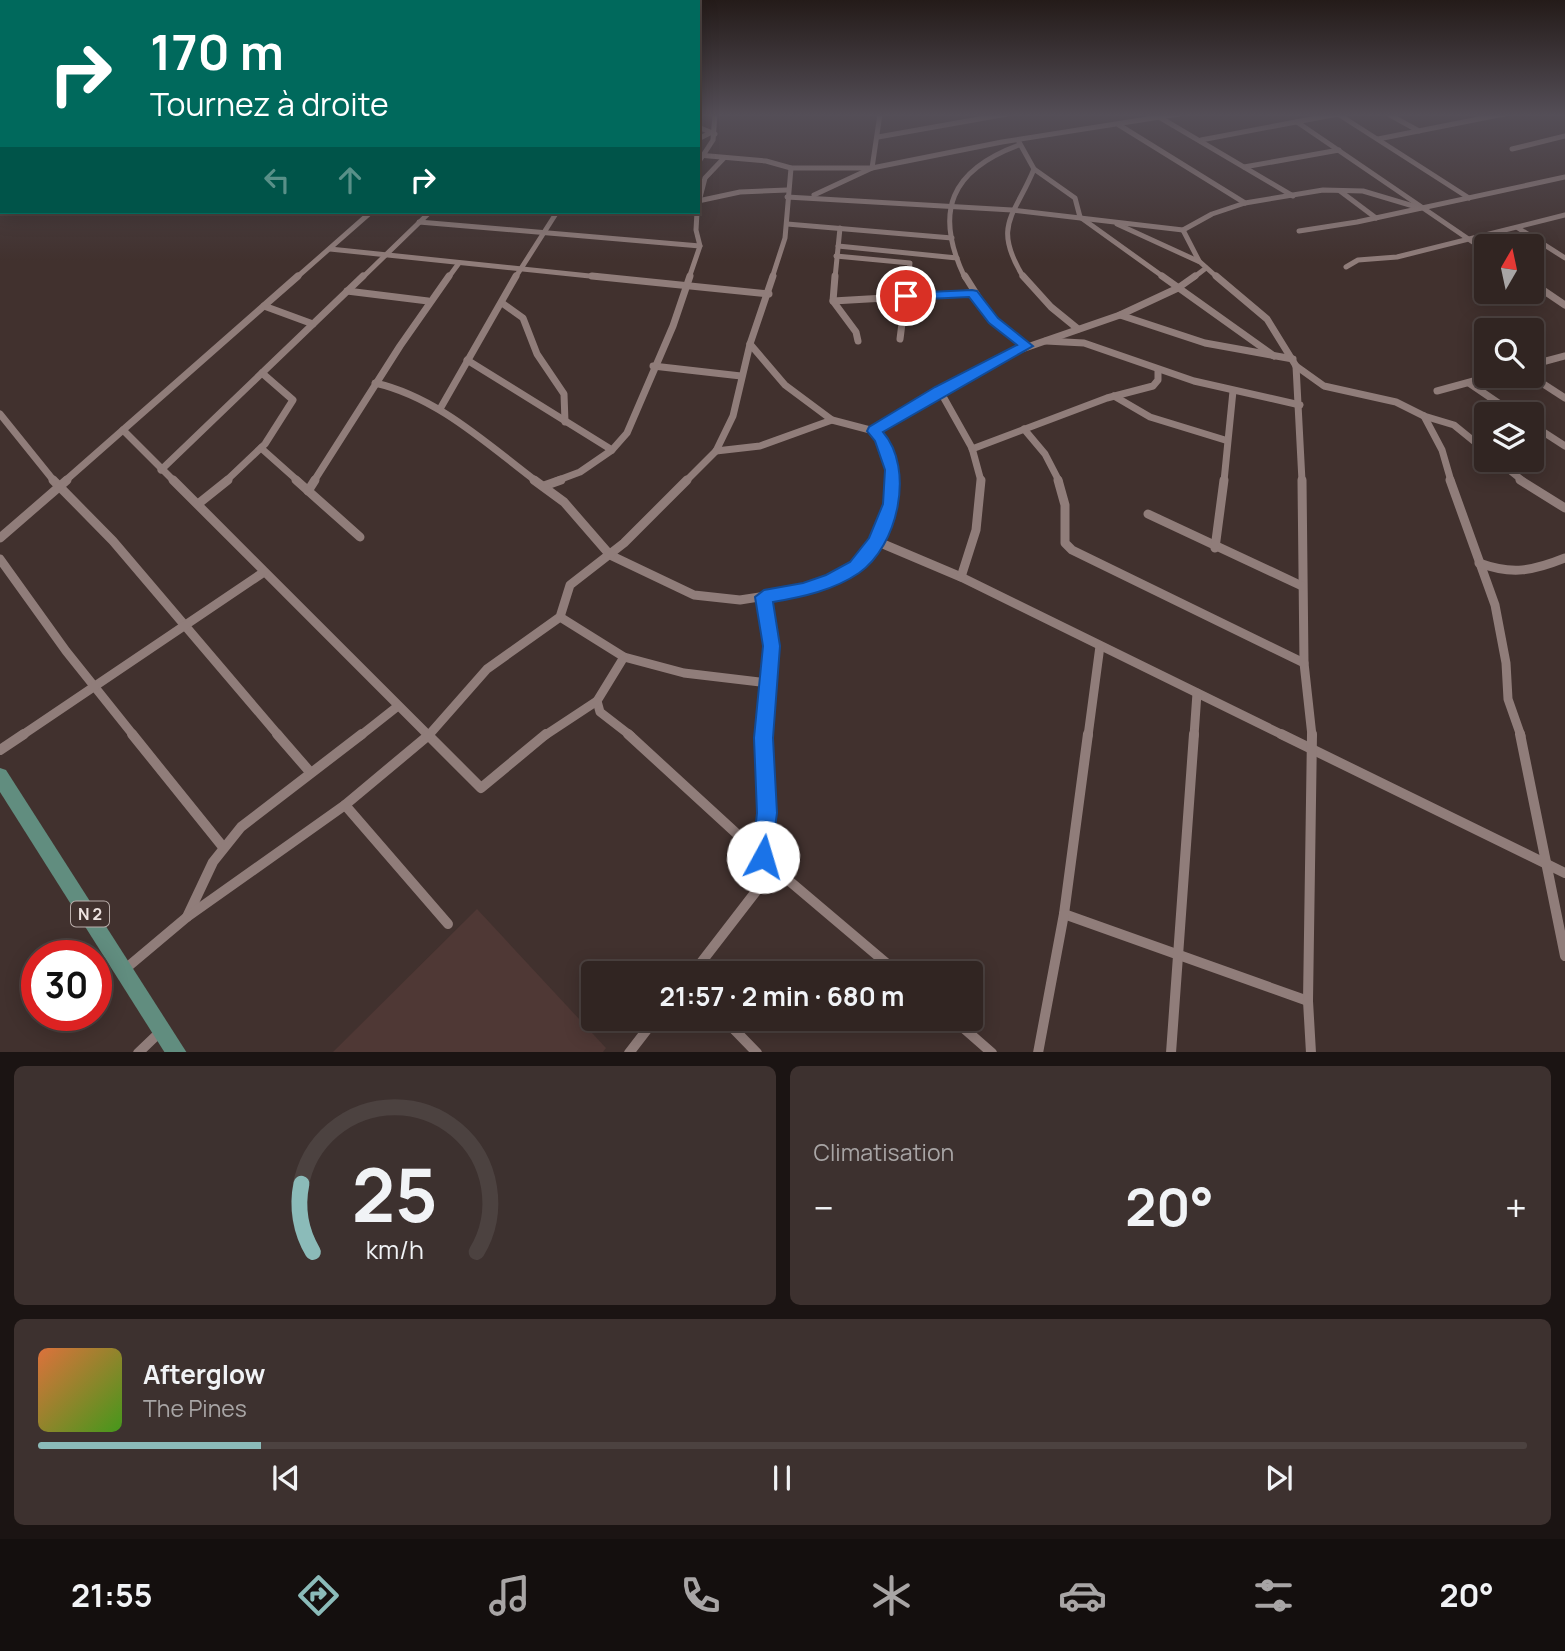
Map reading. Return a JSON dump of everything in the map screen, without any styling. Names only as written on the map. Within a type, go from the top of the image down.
[{"type":"main road","name":"N 2","points":[[0,776],[177,1052]]},
{"type":"street","points":[[700,192],[701,181],[718,163]]},
{"type":"street","points":[[773,163],[791,168],[872,168],[900,163]]},
{"type":"street","points":[[872,168],[873,163]]},
{"type":"street","points":[[982,163],[970,171],[955,194],[952,238],[957,258],[972,293],[993,321],[1026,346]]},
{"type":"street","points":[[1031,163],[1034,169],[1074,198],[1080,217],[1274,356]]},
{"type":"street","points":[[1178,163],[1245,203]]},
{"type":"street","points":[[1237,163],[1293,196]]},
{"type":"street","points":[[1244,167],[1266,163]]},
{"type":"street","points":[[1357,163],[1474,243]]},
{"type":"street","points":[[1415,163],[1469,198]]},
{"type":"street","points":[[124,970],[187,917],[345,805],[427,737],[487,669],[560,617],[570,584],[610,555],[716,451],[733,416],[750,344],[769,294],[787,224],[787,193],[791,168]]},
{"type":"street","points":[[810,197],[872,168]]},
{"type":"street","points":[[1034,169],[1012,210],[1007,238],[1017,265],[1037,293],[1078,329]]},
{"type":"street","points":[[1299,231],[1376,218],[1565,177]]},
{"type":"street","points":[[700,202],[740,192],[787,193],[953,208],[1012,210],[1183,230],[1212,214],[1245,203],[1323,190],[1363,191],[1420,208]]},
{"type":"street","points":[[1340,191],[1376,218]]},
{"type":"street","points":[[0,538],[369,214]]},
{"type":"street","points":[[161,470],[428,214]]},
{"type":"street","points":[[440,409],[520,268],[556,214]]},
{"type":"street","points":[[544,486],[580,472],[612,450],[627,433],[653,366],[673,326],[700,246],[696,230],[697,214]]},
{"type":"street","points":[[1346,267],[1358,260],[1399,257],[1421,249],[1565,215]]},
{"type":"street","points":[[419,222],[700,246]]},
{"type":"street","points":[[787,224],[952,238]]},
{"type":"street","points":[[1116,224],[1200,262]]},
{"type":"street","points":[[840,228],[833,301],[856,332],[858,341]]},
{"type":"street","points":[[1518,228],[1565,258]]},
{"type":"street","points":[[1183,230],[1200,262],[1267,319],[1295,362],[1324,387],[1396,401],[1424,416],[1454,425],[1474,441]]},
{"type":"street","points":[[838,246],[957,258]]},
{"type":"street","points":[[330,249],[769,294]]},
{"type":"street","points":[[836,256],[910,263],[900,339]]},
{"type":"street","points":[[308,491],[366,404],[375,383],[428,301],[459,262]]},
{"type":"street","points":[[874,431],[940,391],[1026,346],[1120,315],[1178,288],[1206,268]]},
{"type":"street","points":[[347,291],[428,301]]},
{"type":"street","points":[[1544,291],[1565,305]]},
{"type":"street","points":[[833,301],[972,293]]},
{"type":"street","points":[[502,303],[523,318],[537,354],[564,394],[565,422]]},
{"type":"street","points":[[264,306],[313,324]]},
{"type":"street","points":[[1120,315],[1147,327],[1208,345],[1295,362]]},
{"type":"street","points":[[1043,340],[1084,343],[1158,370],[1233,391],[1300,405]]},
{"type":"street","points":[[375,383],[393,387],[440,409],[564,502],[610,555],[674,588],[694,595],[718,599],[764,597],[803,590],[831,580],[855,567],[876,541],[890,504],[892,470],[881,439],[874,431],[832,420],[785,385],[750,344]]},
{"type":"street","points":[[1544,362],[1565,356]]},
{"type":"street","points":[[467,360],[612,450]]},
{"type":"street","points":[[1295,362],[1300,405],[1304,663],[1314,753],[1308,1001],[1311,1052]]},
{"type":"street","points":[[653,366],[741,376]]},
{"type":"street","points":[[972,449],[1114,396],[1153,386],[1158,380],[1158,370]]},
{"type":"street","points":[[198,504],[261,448],[282,422],[293,400],[262,373]]},
{"type":"street","points":[[1437,391],[1454,383],[1474,381]]},
{"type":"street","points":[[1469,383],[1497,402]]},
{"type":"street","points":[[1544,384],[1565,398]]},
{"type":"street","points":[[940,391],[944,405],[972,449],[981,490],[980,510],[961,577]]},
{"type":"street","points":[[1215,548],[1223,503],[1226,440],[1233,391]]},
{"type":"street","points":[[1114,396],[1124,405],[1148,416],[1226,440]]},
{"type":"street","points":[[1424,416],[1442,450],[1495,605],[1506,663],[1508,699],[1526,751],[1544,863],[1553,890],[1565,956]]},
{"type":"street","points":[[716,451],[760,446],[832,420]]},
{"type":"street","points":[[2,421],[59,487],[100,527],[310,772]]},
{"type":"street","points":[[1024,429],[1043,449],[1053,467],[1065,506],[1065,543],[1072,550],[1304,663]]},
{"type":"street","points":[[123,430],[476,784],[486,786],[548,732],[597,701],[624,657]]},
{"type":"street","points":[[1544,432],[1565,446]]},
{"type":"street","points":[[261,448],[360,537]]},
{"type":"street","points":[[1511,472],[1565,508]]},
{"type":"street","points":[[1148,514],[1215,548],[1302,586]]},
{"type":"street","points":[[876,541],[961,577],[1314,753],[1565,873]]},
{"type":"street","points":[[1479,563],[1520,574],[1537,571],[1565,558]]},
{"type":"street","points":[[0,559],[93,684],[223,847]]},
{"type":"street","points":[[0,750],[93,684],[264,572]]},
{"type":"street","points":[[763,857],[767,813],[763,738],[771,628],[764,597]]},
{"type":"street","points":[[560,617],[624,657],[684,673],[769,683]]},
{"type":"street","points":[[1038,1052],[1064,914],[1100,646]]},
{"type":"street","points":[[1171,1052],[1197,693]]},
{"type":"street","points":[[597,701],[600,712],[648,748],[774,868],[884,961]]},
{"type":"street","points":[[187,917],[198,889],[223,847],[241,827],[398,706]]},
{"type":"street","points":[[345,805],[447,924]]},
{"type":"street","points":[[701,961],[774,868]]},
{"type":"street","points":[[1064,914],[1308,1001]]},
{"type":"street","points":[[138,1052],[163,1030]]},
{"type":"street","points":[[629,1052],[646,1031]]},
{"type":"street","points":[[736,1031],[757,1052]]},
{"type":"street","points":[[967,1031],[992,1052]]},
{"type":"shaded area","points":[[477,909],[581,1021],[581,1031],[590,1031],[606,1048],[603,1052],[333,1052]]},
{"type":"route","points":[[763,857],[767,813],[763,738],[771,646],[771,628],[764,597],[803,590],[831,580],[855,567],[876,541],[890,504],[892,470],[881,439],[874,431],[940,391],[1026,346],[993,321],[972,293],[906,296]]}]
